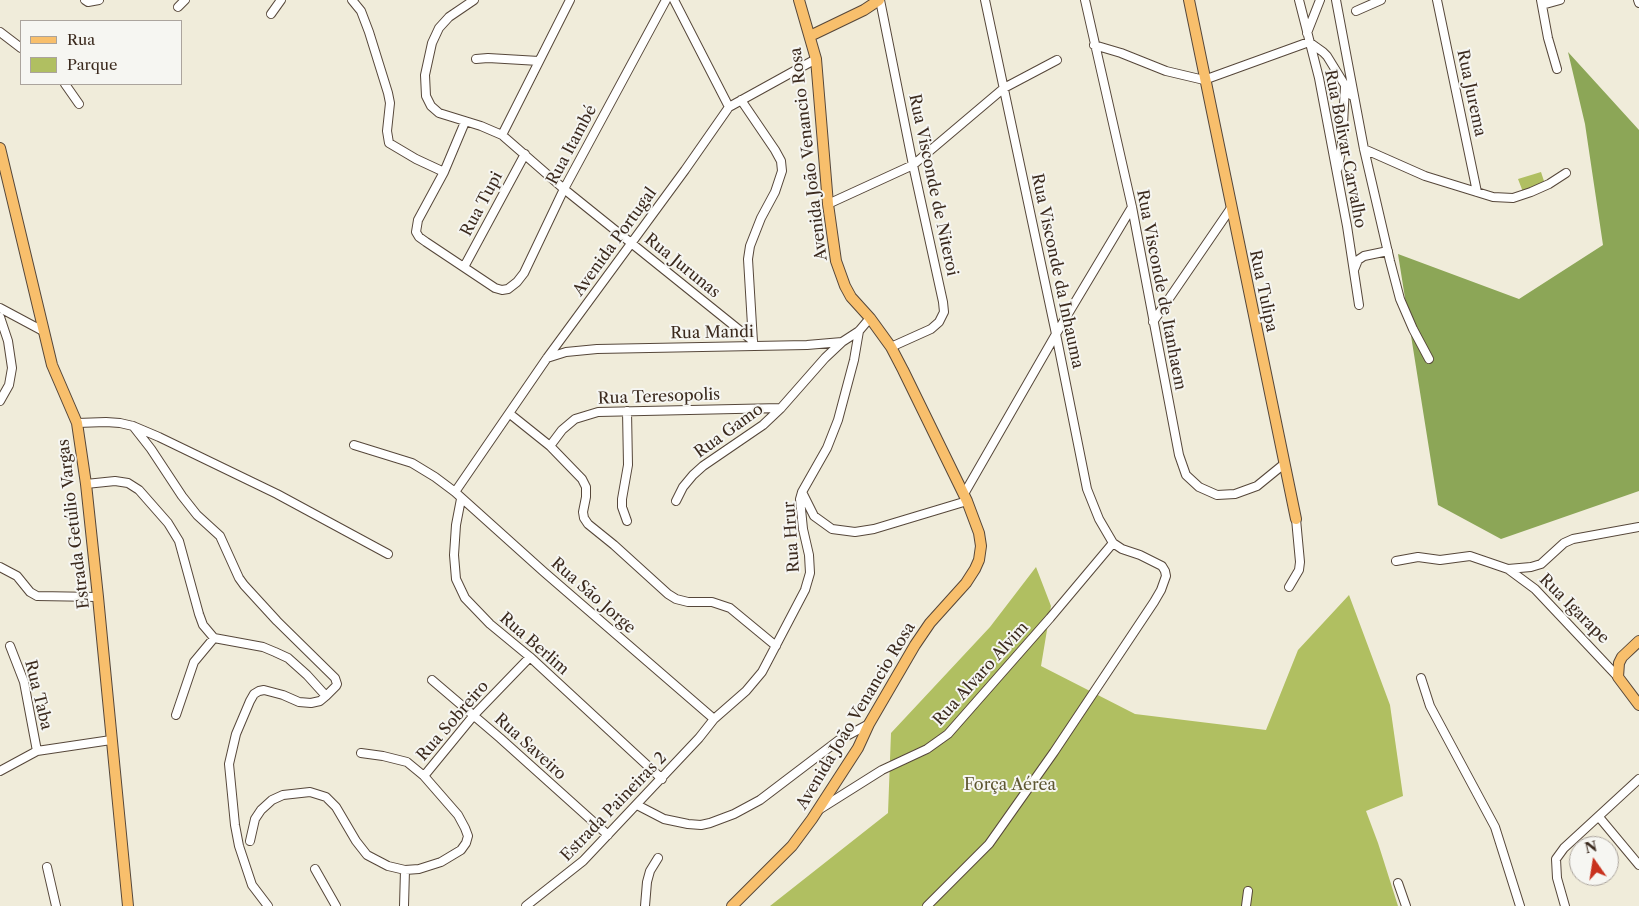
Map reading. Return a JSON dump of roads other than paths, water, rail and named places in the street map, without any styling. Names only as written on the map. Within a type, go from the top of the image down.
[{"type":"main road","name":"Avenida João Venancio Rosa","points":[[732,906],[792,846],[819,809],[854,755],[869,724],[915,645],[930,623],[966,583],[979,560],[981,546],[979,532],[966,498],[891,347],[870,318],[851,297],[839,270],[832,242],[816,59],[799,0]]},
{"type":"main road","points":[[810,36],[864,10],[879,0]]},
{"type":"main road","name":"Rua Tulipa","points":[[1189,0],[1296,519]]},
{"type":"main road","name":"Estrada Getúlio Vargas","points":[[0,148],[4,175],[52,365],[77,423],[86,484],[98,596],[128,906]]},
{"type":"main road","points":[[1618,677],[1622,656],[1639,641]]},
{"type":"main road","name":"Rua Igarape","points":[[1618,677],[1639,706]]},
{"type":"street","points":[[84,0],[88,2],[98,0]]},
{"type":"street","points":[[178,7],[186,0]]},
{"type":"street","points":[[270,14],[281,0]]},
{"type":"street","points":[[352,0],[360,11],[370,32],[388,93],[390,103],[387,131],[389,143],[408,155],[444,172]]},
{"type":"street","points":[[474,0],[458,9],[438,28],[432,43],[425,75],[426,96],[431,106],[438,113],[502,135],[570,0]]},
{"type":"street","name":"Rua Itambé","points":[[464,267],[495,288],[502,290],[508,289],[524,273],[564,189],[666,0]]},
{"type":"street","points":[[674,0],[729,108],[816,59]]},
{"type":"street","name":"Rua Visconde de Niteroi","points":[[879,0],[944,312],[939,322],[931,329],[891,347]]},
{"type":"street","name":"Rua Visconde da Inhauma","points":[[985,0],[1087,489],[1099,519],[1112,543]]},
{"type":"street","name":"Rua Visconde de Itanhaem","points":[[1085,0],[1132,207],[1179,455],[1186,474],[1199,487],[1218,495],[1235,494],[1257,486],[1284,464]]},
{"type":"street","name":"Rua Bolivar Carvalho","points":[[1299,0],[1306,34],[1319,78],[1359,305]]},
{"type":"street","points":[[1306,34],[1320,0]]},
{"type":"street","points":[[1336,0],[1364,149],[1400,299],[1429,359]]},
{"type":"street","points":[[1356,11],[1382,0]]},
{"type":"street","name":"Rua Jurema","points":[[1437,0],[1477,192]]},
{"type":"street","points":[[1557,69],[1548,38],[1542,2],[1560,0]]},
{"type":"street","points":[[0,32],[20,47]]},
{"type":"street","points":[[1094,45],[1121,53],[1166,71],[1204,80],[1309,42],[1327,56],[1354,100]]},
{"type":"street","points":[[476,60],[497,58],[539,60]]},
{"type":"street","points":[[828,204],[914,165],[1004,88],[1057,60]]},
{"type":"street","points":[[66,85],[79,104]]},
{"type":"street","points":[[1337,173],[1342,144],[1345,86]]},
{"type":"street","points":[[741,100],[776,150],[781,161],[782,171],[775,192],[755,231],[749,253],[748,276],[753,344]]},
{"type":"street","name":"Avenida Portugal","points":[[455,492],[547,358],[729,108]]},
{"type":"street","points":[[464,267],[426,242],[416,232],[418,220],[444,172],[465,122]]},
{"type":"street","name":"Rua Jurunas","points":[[502,135],[564,189],[753,344]]},
{"type":"street","points":[[1364,149],[1426,176],[1493,197],[1513,198],[1532,192],[1566,173]]},
{"type":"street","name":"Rua Tupi","points":[[464,267],[525,154]]},
{"type":"street","points":[[802,492],[814,516],[832,529],[855,532],[874,529],[966,498],[1056,334],[1132,207]]},
{"type":"street","points":[[1153,322],[1231,208]]},
{"type":"street","points":[[1353,271],[1358,260],[1364,256],[1388,251]]},
{"type":"street","points":[[0,308],[43,331]]},
{"type":"street","points":[[0,317],[8,341],[12,368],[9,385],[0,401]]},
{"type":"street","name":"Rua Mandi","points":[[547,358],[566,352],[597,349],[753,344],[806,345],[842,342],[859,331],[870,318]]},
{"type":"street","name":"Rua Hrur","points":[[714,719],[746,691],[762,672],[806,590],[810,573],[809,555],[800,509],[800,499],[802,492],[827,448],[838,420],[854,360],[859,331]]},
{"type":"street","name":"Rua Gamo","points":[[676,501],[684,487],[703,466],[763,425],[842,342]]},
{"type":"street","name":"Rua Teresopolis","points":[[550,446],[562,430],[575,419],[598,412],[781,408]]},
{"type":"street","points":[[627,411],[628,464],[622,506],[627,521]]},
{"type":"street","points":[[510,414],[550,446],[575,471],[586,487],[586,497],[582,512],[588,524],[628,557],[668,594],[676,599],[688,602],[712,602],[730,608],[776,646]]},
{"type":"street","points":[[77,423],[106,422],[133,426],[277,494],[388,554]]},
{"type":"street","points":[[133,426],[151,449],[182,496],[197,514],[220,536],[244,585],[276,621],[335,678],[337,684],[320,701],[311,703],[299,702],[264,690],[259,691],[254,694],[250,701],[236,734],[229,764],[235,825],[239,846],[252,885],[268,906]]},
{"type":"street","name":"Rua São Jorge","points":[[354,445],[412,463],[455,492],[544,572],[714,719]]},
{"type":"street","points":[[86,484],[115,481],[128,483],[139,490],[168,522],[180,541],[198,614],[203,625],[214,638],[263,647],[275,652],[294,664],[326,696]]},
{"type":"street","name":"Rua Berlim","points":[[461,499],[456,526],[454,555],[456,580],[465,598],[490,624],[530,657],[662,779]]},
{"type":"street","name":"Rua Tulipa","points":[[1290,587],[1299,570],[1300,562],[1296,519]]},
{"type":"street","points":[[1508,569],[1541,564],[1564,544],[1573,540],[1639,527]]},
{"type":"street","points":[[927,906],[989,844],[1054,752],[1161,590],[1166,576],[1162,566],[1112,543]]},
{"type":"street","name":"Rua Alvaro Alvim","points":[[819,809],[882,770],[926,749],[948,734],[1044,625],[1112,543]]},
{"type":"street","name":"Rua Igarape","points":[[1396,561],[1418,557],[1440,560],[1470,556],[1508,569],[1535,589],[1618,677]]},
{"type":"street","points":[[0,567],[17,576],[30,592],[37,596],[98,596]]},
{"type":"street","points":[[176,715],[194,662],[214,638]]},
{"type":"street","name":"Rua Taba","points":[[10,646],[24,682],[37,751]]},
{"type":"street","name":"Rua Sobreiro","points":[[250,840],[255,819],[261,810],[272,800],[283,795],[310,792],[326,797],[336,807],[356,841],[368,855],[388,866],[405,870],[418,869],[441,862],[461,850],[468,836],[465,828],[458,815],[424,776],[474,715],[530,657]]},
{"type":"street","points":[[1421,678],[1430,706],[1495,827],[1520,906]]},
{"type":"street","name":"Rua Saveiro","points":[[432,680],[608,835]]},
{"type":"street","name":"Estrada Paineiras 2","points":[[526,906],[583,861],[662,779],[714,719]]},
{"type":"street","points":[[637,805],[664,819],[688,824],[701,825],[710,823],[734,814],[760,800],[839,740],[869,724]]},
{"type":"street","points":[[0,771],[37,751],[111,740]]},
{"type":"street","points":[[361,753],[407,762],[424,776]]},
{"type":"street","points":[[1565,906],[1557,878],[1556,859],[1564,848],[1639,778]]},
{"type":"street","points":[[1599,817],[1639,865]]},
{"type":"street","points":[[646,906],[647,882],[650,870],[658,858]]},
{"type":"street","points":[[47,867],[56,906]]},
{"type":"street","points":[[315,869],[336,906]]},
{"type":"street","points":[[404,906],[405,870]]},
{"type":"street","points":[[1398,883],[1406,906]]},
{"type":"street","points":[[1246,906],[1248,891]]},
{"type":"park label","name":"Força Aérea","points":[[1010,785]]}]
